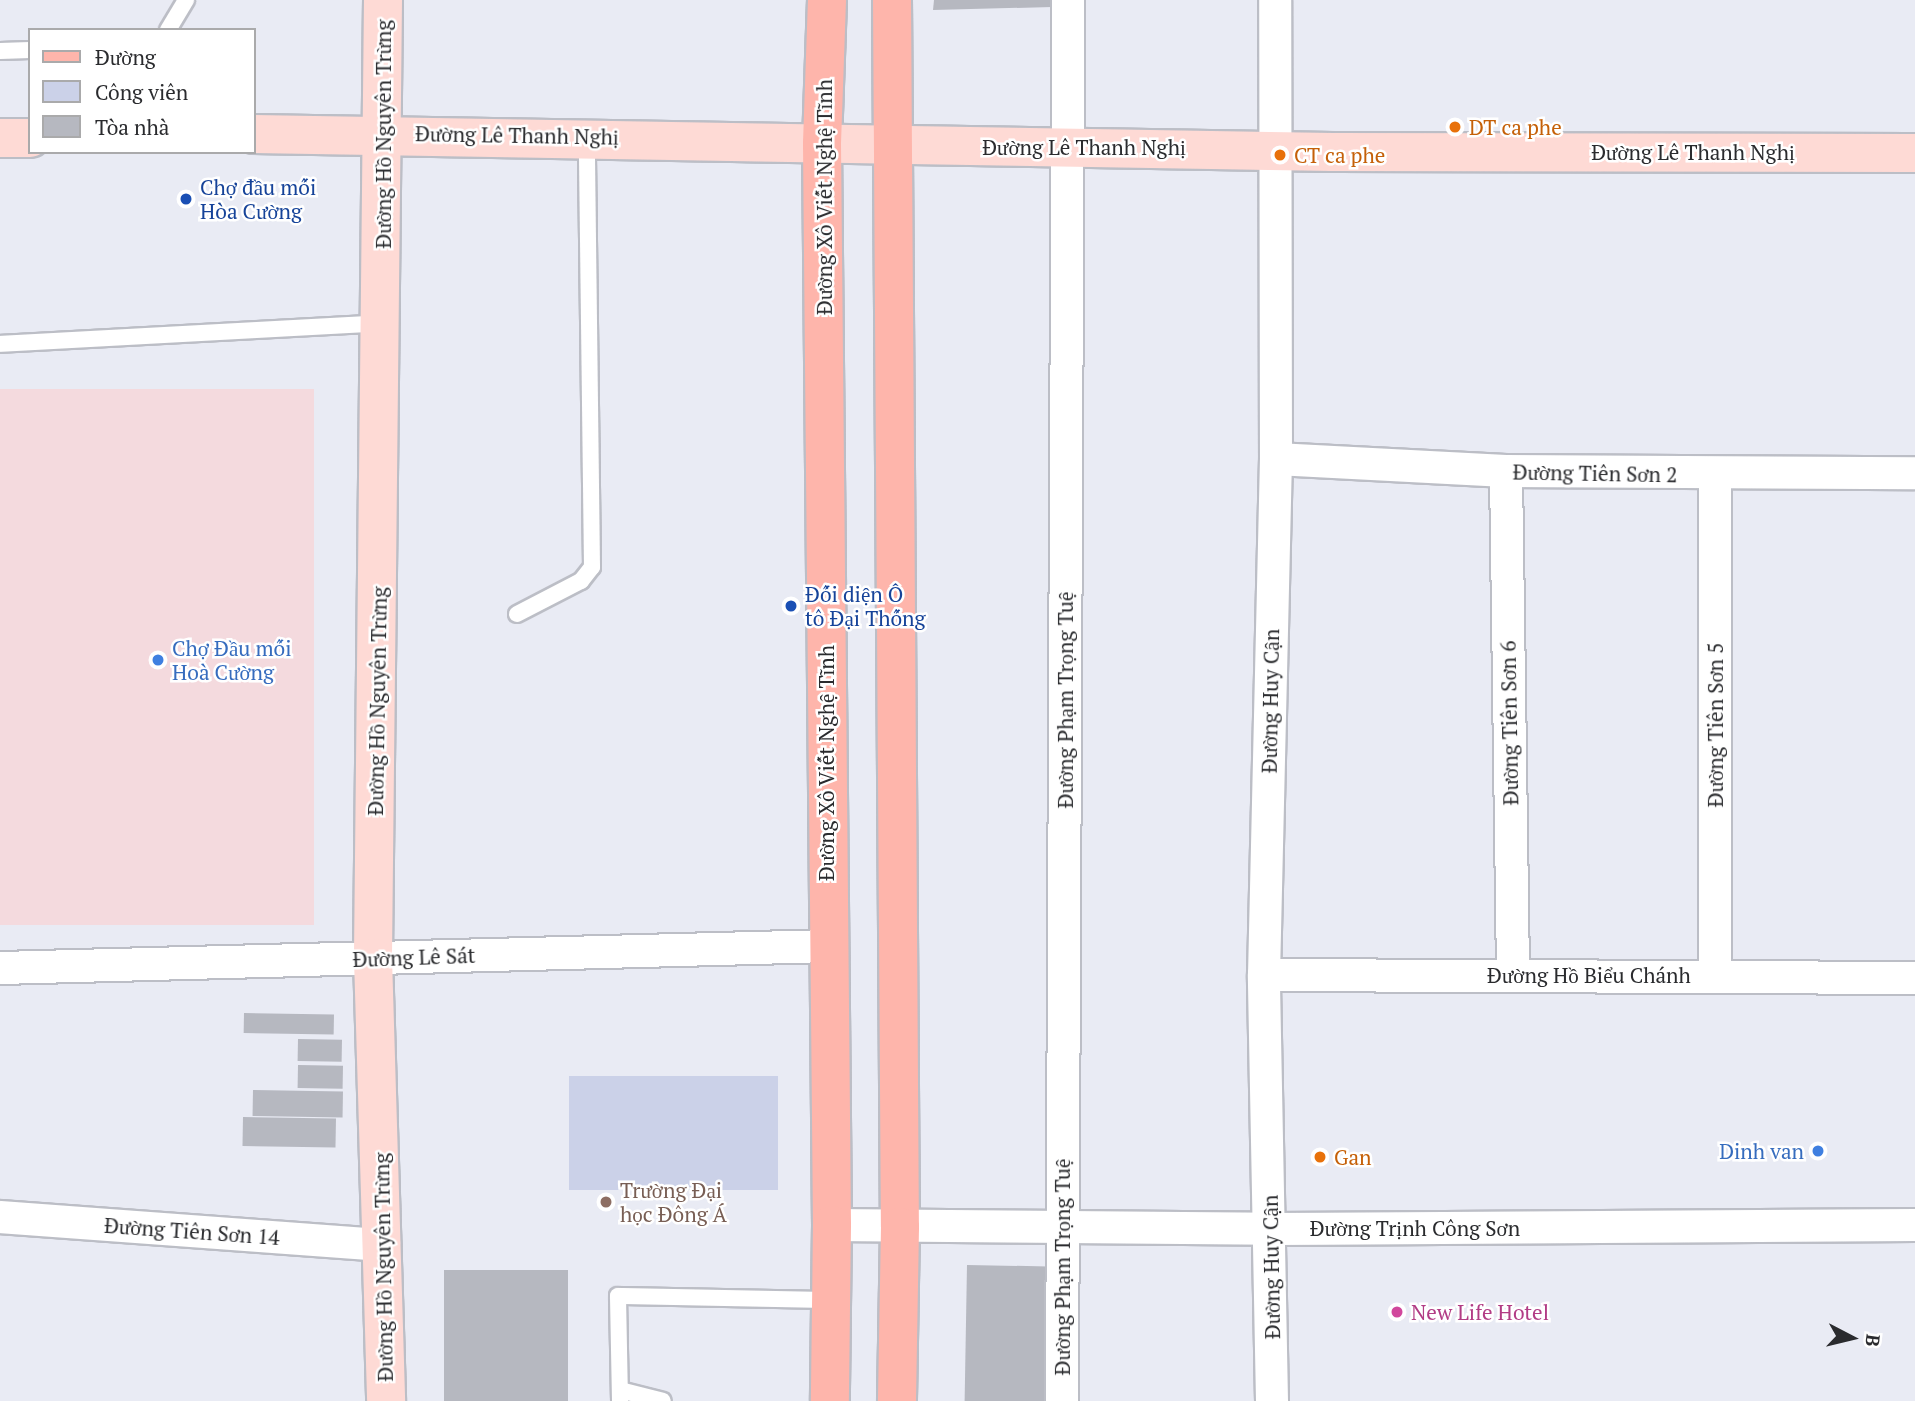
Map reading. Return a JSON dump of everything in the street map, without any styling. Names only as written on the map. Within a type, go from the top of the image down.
[{"type":"main road","name":"Đường Hồ Nguyên Trừng","points":[[383,0],[382,323],[373,958],[384,1245],[386,1401]]},
{"type":"main road","name":"Đường Xô Viết Nghệ Tĩnh","points":[[827,0],[822,144],[827,946],[832,1225],[830,1401]]},
{"type":"main road","points":[[892,0],[900,1227],[897,1401]]},
{"type":"main road","name":"Đường Lê Thanh Nghị","points":[[256,134],[587,136],[892,145],[1915,153]]},
{"type":"main road","points":[[0,139],[28,138]]},
{"type":"street","name":"Đường Phạm Trọng Tuệ","points":[[1062,1401],[1068,0]]},
{"type":"street","name":"Đường Huy Cận","points":[[1272,1401],[1271,1229],[1264,975],[1276,459],[1275,0]]},
{"type":"street","name":"Đường Tiên Sơn 2","points":[[1276,459],[1506,471],[1716,475],[1915,473]]},
{"type":"street","name":"Đường Tiên Sơn 6","points":[[1506,471],[1513,975]]},
{"type":"street","name":"Đường Tiên Sơn 5","points":[[1715,975],[1716,475]]},
{"type":"street","name":"Đường Lê Sát","points":[[0,968],[827,946]]},
{"type":"street","name":"Đường Hồ Biểu Chánh","points":[[1264,975],[1915,978]]},
{"type":"street","name":"Đường Tiên Sơn 14","points":[[0,1217],[384,1245]]},
{"type":"street","name":"Đường Trịnh Công Sơn","points":[[832,1225],[1271,1229],[1915,1225]]},
{"type":"lane","points":[[169,28],[186,0]]},
{"type":"lane","points":[[0,51],[28,50]]},
{"type":"lane","points":[[517,614],[570,588],[592,567],[587,136]]},
{"type":"lane","points":[[0,344],[382,323]]},
{"type":"lane","points":[[663,1401],[620,1395],[618,1296],[831,1300]]},
{"type":"shaded area","name":"Chợ Đầu mối Hoà Cường","points":[[0,389],[314,389],[314,925],[0,925]]},
{"type":"green space","points":[[569,1076],[778,1076],[778,1190],[569,1190]]},
{"type":"building","points":[[934,0],[1052,0],[1052,7],[933,10]]},
{"type":"building","points":[[244,1013],[334,1015],[334,1035],[244,1033]]},
{"type":"building","points":[[298,1039],[342,1040],[342,1062],[298,1061]]},
{"type":"building","points":[[298,1065],[343,1066],[343,1089],[298,1088]]},
{"type":"building","points":[[253,1090],[343,1092],[343,1118],[253,1116]]},
{"type":"building","points":[[243,1117],[336,1119],[335,1148],[242,1146]]},
{"type":"building","points":[[967,1265],[1048,1266],[1046,1401],[965,1401]]},
{"type":"building","points":[[444,1270],[568,1270],[568,1401],[444,1401]]},
{"type":"place","name":"DT ca phe","points":[[1455,127]]},
{"type":"place","name":"CT ca phe","points":[[1280,155]]},
{"type":"place","name":"Chợ đầu mối Hòa Cường","points":[[186,199]]},
{"type":"place","name":"Đối diện Ô tô Đại Thống","points":[[791,606]]},
{"type":"place","name":"Chợ Đầu mối Hoà Cường","points":[[158,660]]},
{"type":"place","name":"Dinh van","points":[[1818,1151]]},
{"type":"place","name":"Gan","points":[[1320,1157]]},
{"type":"place","name":"Trường Đại học Đông Á","points":[[606,1202]]},
{"type":"place","name":"New Life Hotel","points":[[1397,1312]]}]
